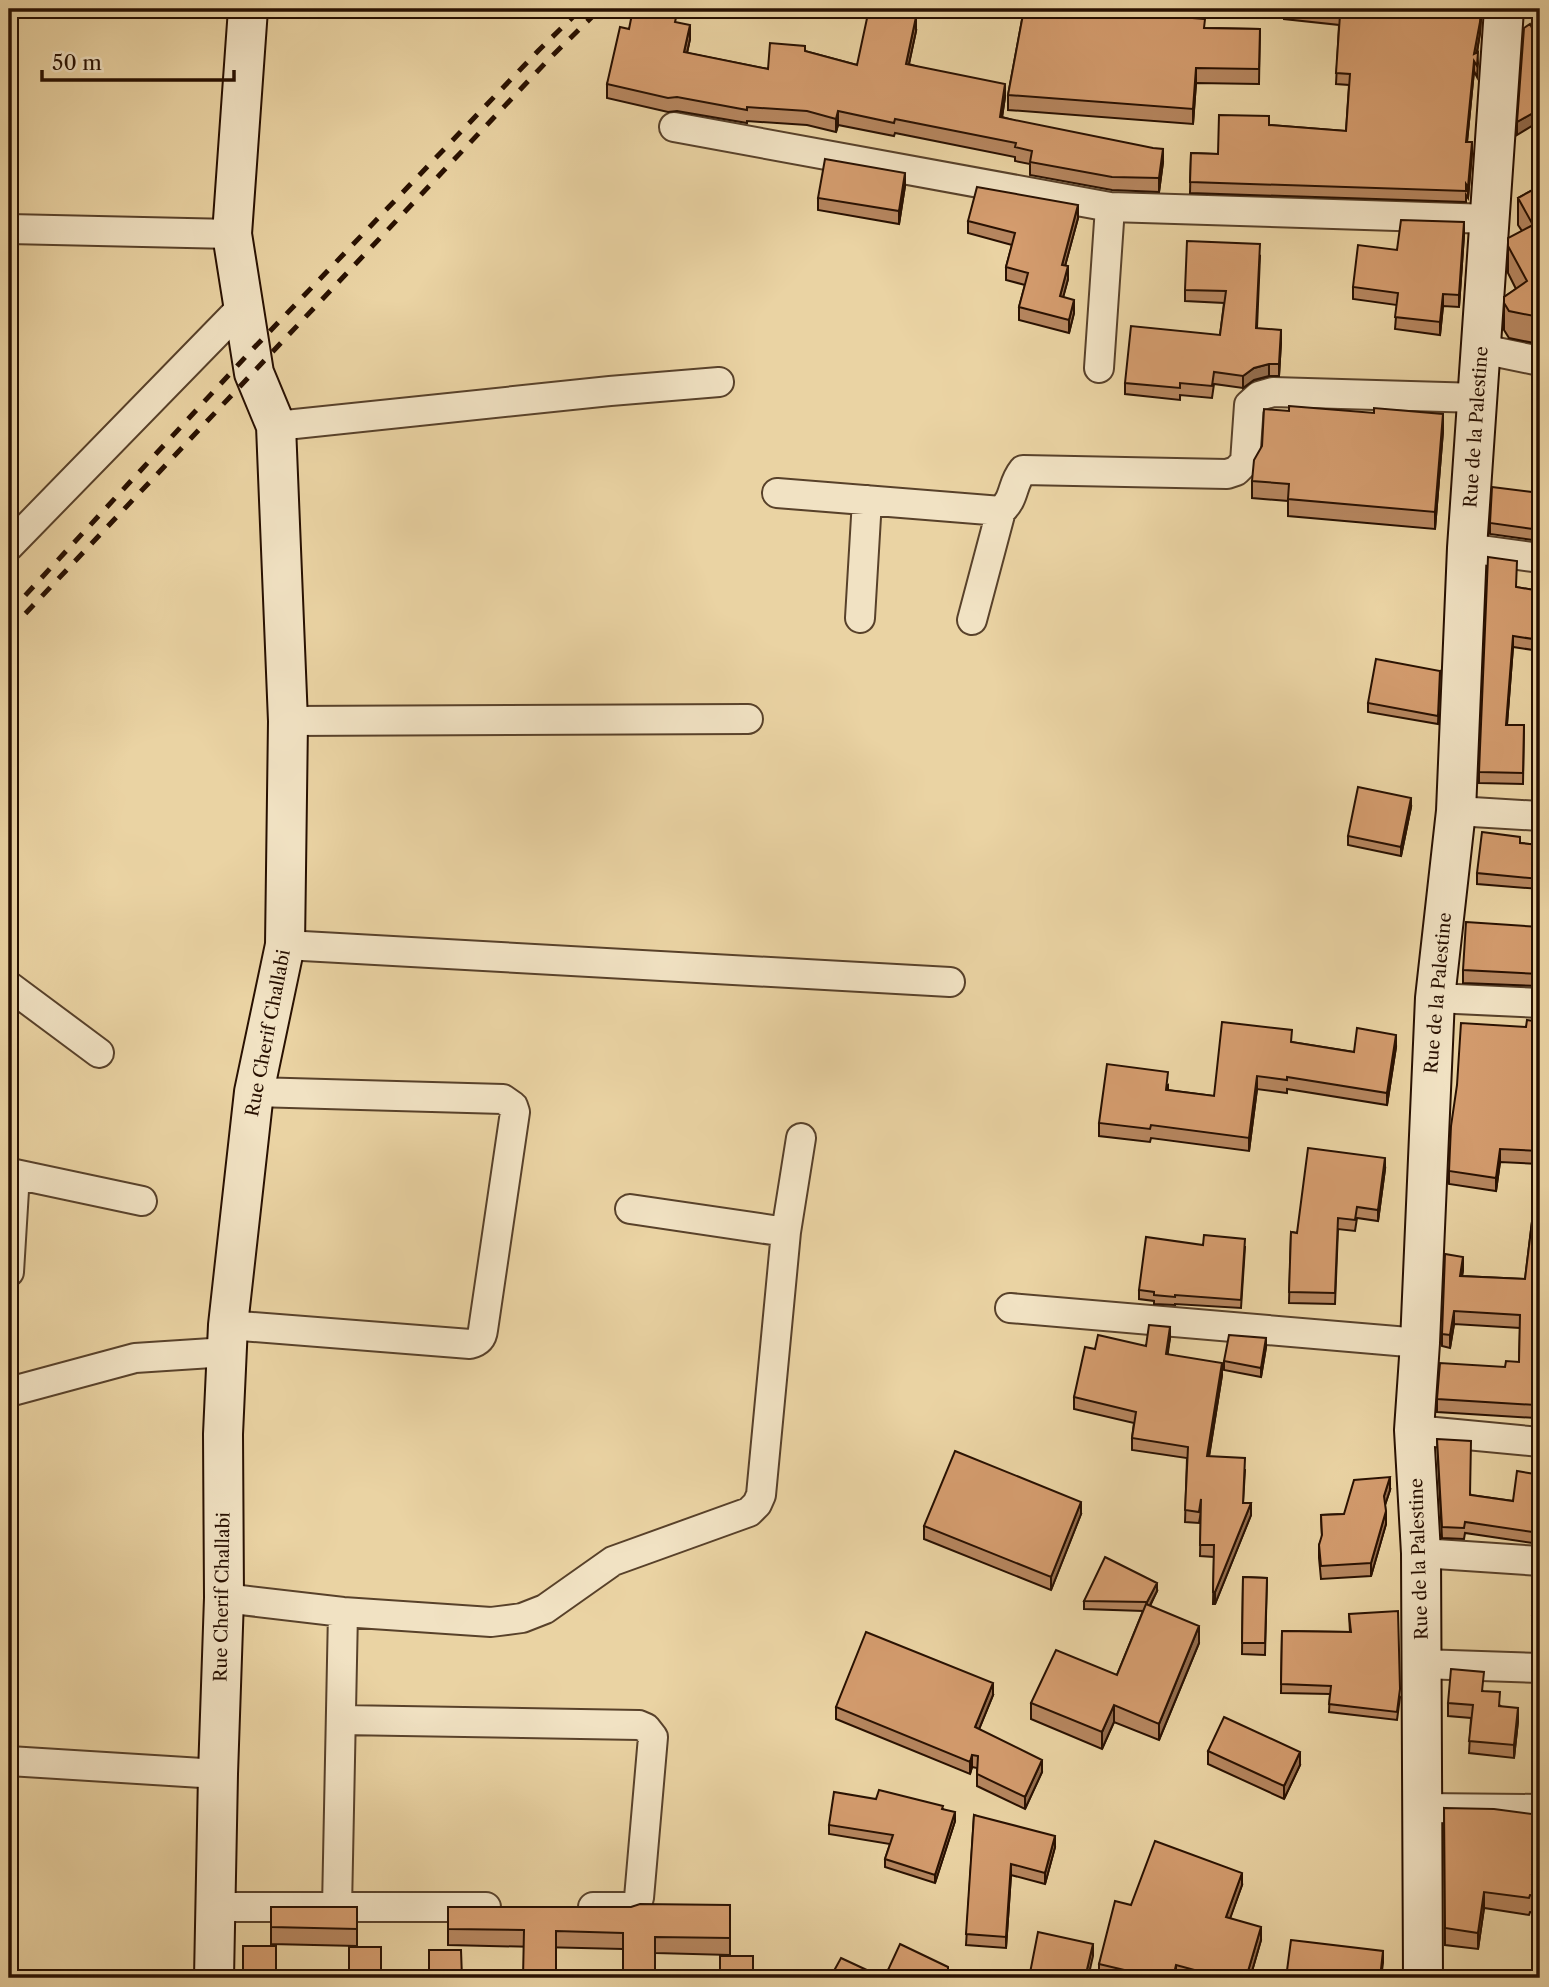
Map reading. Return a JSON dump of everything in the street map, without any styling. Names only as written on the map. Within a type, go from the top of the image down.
[{"type":"street","name":"Rue Cherif Challabi","points":[[214,1978],[224,1598],[223,1434],[228,1338],[254,1092],[285,945],[288,721],[276,426],[254,373],[232,234],[248,9]]},
{"type":"street","name":"Rue de la Palestine","points":[[1423,1978],[1422,1553],[1414,1430],[1435,998],[1455,811],[1467,548],[1504,9]]},
{"type":"street","points":[[674,127],[1110,207],[1491,219]]},
{"type":"street","points":[[1099,368],[1110,207]]},
{"type":"street","points":[[9,229],[232,234]]},
{"type":"street","points":[[9,546],[243,306]]},
{"type":"street","points":[[1482,349],[1540,361]]},
{"type":"street","points":[[276,426],[719,382]]},
{"type":"street","points":[[972,620],[1001,511],[1010,504],[1017,478],[1023,470],[1227,474],[1236,471],[1245,462],[1250,405],[1259,396],[1273,392],[1479,398]]},
{"type":"street","points":[[777,493],[1001,511]]},
{"type":"street","points":[[860,618],[867,500]]},
{"type":"street","points":[[1467,548],[1540,558]]},
{"type":"street","points":[[288,721],[748,719]]},
{"type":"street","points":[[1455,811],[1540,816]]},
{"type":"street","points":[[285,945],[950,982]]},
{"type":"street","points":[[9,986],[99,1053]]},
{"type":"street","points":[[1435,998],[1540,1003]]},
{"type":"street","points":[[9,1392],[228,1338],[470,1344],[482,1337],[515,1112],[513,1106],[503,1099],[254,1092]]},
{"type":"street","points":[[224,1598],[343,1612],[491,1622],[522,1618],[545,1609],[613,1561],[749,1512],[761,1496],[786,1232],[801,1138]]},
{"type":"street","points":[[9,1272],[12,1173],[142,1202]]},
{"type":"street","points":[[630,1209],[786,1232]]},
{"type":"street","points":[[1010,1308],[1420,1343]]},
{"type":"street","points":[[1414,1430],[1540,1442]]},
{"type":"street","points":[[1422,1553],[1540,1561]]},
{"type":"street","points":[[337,1908],[343,1612]]},
{"type":"street","points":[[1421,1664],[1540,1668]]},
{"type":"street","points":[[341,1720],[639,1726],[651,1731],[653,1737],[639,1898],[631,1907],[561,1907]]},
{"type":"street","points":[[9,1761],[218,1774]]},
{"type":"street","points":[[1423,1808],[1540,1809]]},
{"type":"street","points":[[215,1907],[505,1907]]},
{"type":"building","points":[[633,9],[678,9],[675,22],[690,25],[684,52],[768,69],[770,43],[805,46],[805,51],[857,65],[869,9],[916,17],[906,64],[1005,84],[1000,117],[1163,149],[1159,178],[1112,177],[1030,162],[1032,151],[1015,147],[1016,143],[895,119],[894,123],[838,111],[836,119],[807,111],[747,107],[747,110],[677,97],[668,98],[607,84],[620,27],[629,29]]},
{"type":"building","points":[[1024,9],[1118,9],[1117,12],[1205,19],[1204,28],[1260,29],[1259,69],[1196,68],[1193,109],[1008,95]]},
{"type":"building","points":[[1290,9],[1481,9],[1474,54],[1478,52],[1477,66],[1474,61],[1466,142],[1472,142],[1466,191],[1190,182],[1191,153],[1218,154],[1219,115],[1269,116],[1269,125],[1346,131],[1350,74],[1336,73],[1340,15]]},
{"type":"building","points":[[1530,24],[1540,43],[1540,109],[1517,122],[1524,28]]},
{"type":"building","points":[[825,159],[905,173],[899,211],[818,198]]},
{"type":"building","points":[[1540,186],[1540,311],[1534,316],[1509,311],[1504,297],[1527,281],[1508,246],[1508,238],[1533,225],[1518,198]]},
{"type":"building","points":[[977,187],[1078,205],[1062,265],[1068,266],[1060,296],[1074,300],[1069,320],[1019,307],[1028,273],[1006,267],[1015,233],[968,221]]},
{"type":"building","points":[[1401,220],[1464,222],[1459,295],[1443,294],[1440,322],[1395,317],[1398,293],[1353,287],[1358,245],[1397,250]]},
{"type":"building","points":[[1187,241],[1260,244],[1256,328],[1281,330],[1279,364],[1254,368],[1243,376],[1214,372],[1212,386],[1180,383],[1180,388],[1125,383],[1131,326],[1220,335],[1226,291],[1185,290]]},
{"type":"building","points":[[1289,406],[1374,413],[1374,408],[1443,414],[1435,512],[1288,499],[1289,484],[1252,481],[1254,460],[1262,446],[1264,409],[1289,411]]},
{"type":"building","points":[[1492,487],[1540,493],[1540,530],[1490,523]]},
{"type":"building","points":[[1488,557],[1517,561],[1516,587],[1540,591],[1540,640],[1513,636],[1506,725],[1524,725],[1523,773],[1479,772]]},
{"type":"building","points":[[1376,659],[1440,671],[1438,716],[1368,703]]},
{"type":"building","points":[[1358,787],[1411,798],[1401,847],[1348,836]]},
{"type":"building","points":[[1482,832],[1520,837],[1520,843],[1540,845],[1540,879],[1477,873]]},
{"type":"building","points":[[1466,922],[1540,927],[1540,974],[1463,970]]},
{"type":"building","points":[[1527,1020],[1540,1022],[1540,1151],[1500,1149],[1496,1178],[1449,1171],[1461,1023],[1526,1027]]},
{"type":"building","points":[[1222,1022],[1292,1030],[1291,1042],[1354,1052],[1357,1028],[1396,1035],[1387,1093],[1287,1077],[1287,1080],[1257,1076],[1249,1138],[1151,1125],[1150,1129],[1099,1123],[1107,1064],[1168,1072],[1166,1090],[1214,1096]]},
{"type":"building","points":[[1308,1148],[1385,1158],[1378,1210],[1357,1207],[1355,1220],[1338,1218],[1335,1293],[1289,1292],[1291,1232],[1297,1233]]},
{"type":"building","points":[[1540,1156],[1540,1331],[1536,1405],[1437,1399],[1440,1363],[1505,1367],[1506,1361],[1519,1362],[1520,1315],[1454,1311],[1450,1335],[1442,1334],[1445,1254],[1463,1257],[1460,1276],[1525,1279]]},
{"type":"building","points":[[1204,1235],[1245,1239],[1241,1300],[1154,1295],[1154,1292],[1139,1290],[1146,1237],[1203,1245]]},
{"type":"building","points":[[1149,1325],[1170,1327],[1166,1354],[1222,1363],[1207,1456],[1245,1458],[1243,1503],[1251,1503],[1215,1592],[1214,1545],[1200,1545],[1201,1499],[1199,1512],[1185,1510],[1188,1447],[1132,1438],[1136,1412],[1074,1397],[1085,1347],[1095,1349],[1098,1335],[1146,1346]]},
{"type":"building","points":[[1229,1335],[1266,1338],[1261,1368],[1224,1361]]},
{"type":"building","points":[[1437,1439],[1471,1441],[1470,1495],[1513,1501],[1517,1471],[1535,1474],[1540,1447],[1540,1533],[1465,1522],[1464,1528],[1442,1527]]},
{"type":"building","points":[[955,1451],[1081,1502],[1051,1577],[924,1526]]},
{"type":"building","points":[[1390,1477],[1384,1496],[1386,1511],[1371,1563],[1321,1566],[1321,1515],[1344,1514],[1354,1480]]},
{"type":"building","points":[[1105,1557],[1157,1583],[1147,1602],[1084,1601]]},
{"type":"building","points":[[1540,1572],[1540,1616],[1532,1615]]},
{"type":"building","points":[[1243,1577],[1267,1578],[1265,1643],[1242,1643]]},
{"type":"building","points":[[1146,1604],[1199,1626],[1159,1724],[1114,1705],[1102,1732],[1031,1703],[1056,1650],[1117,1675]]},
{"type":"building","points":[[1398,1611],[1400,1689],[1397,1712],[1329,1704],[1331,1686],[1281,1684],[1282,1631],[1351,1632],[1349,1614]]},
{"type":"building","points":[[866,1632],[993,1683],[975,1727],[1042,1760],[1025,1797],[977,1774],[978,1756],[972,1755],[970,1762],[836,1707]]},
{"type":"building","points":[[1451,1669],[1484,1672],[1482,1691],[1500,1692],[1499,1706],[1518,1708],[1514,1745],[1469,1741],[1473,1705],[1448,1703]]},
{"type":"building","points":[[1224,1717],[1300,1752],[1284,1786],[1208,1751]]},
{"type":"building","points":[[879,1790],[943,1806],[942,1809],[955,1812],[935,1875],[885,1859],[893,1835],[829,1825],[834,1792],[876,1799]]},
{"type":"building","points":[[1444,1808],[1494,1809],[1540,1815],[1532,1874],[1540,1875],[1540,1896],[1530,1895],[1529,1898],[1484,1892],[1478,1933],[1445,1928]]},
{"type":"building","points":[[974,1815],[1055,1836],[1045,1873],[1011,1864],[1006,1937],[966,1934]]},
{"type":"building","points":[[1155,1841],[1242,1873],[1226,1917],[1261,1927],[1246,1978],[1224,1978],[1176,1965],[1173,1978],[1158,1978],[1099,1964],[1115,1901],[1131,1905]]},
{"type":"building","points":[[640,1904],[730,1905],[730,1938],[655,1937],[655,1978],[623,1978],[623,1933],[556,1931],[556,1978],[523,1978],[524,1930],[448,1929],[448,1907],[631,1907]]},
{"type":"building","points":[[271,1907],[357,1907],[357,1929],[271,1927]]},
{"type":"building","points":[[1038,1932],[1093,1944],[1085,1978],[1029,1978]]},
{"type":"building","points":[[1291,1940],[1383,1951],[1380,1978],[1286,1978]]},
{"type":"building","points":[[900,1944],[948,1967],[947,1978],[905,1978],[888,1970]]},
{"type":"building","points":[[243,1946],[276,1946],[276,1978],[243,1978]]},
{"type":"building","points":[[349,1947],[381,1947],[381,1978],[349,1978]]},
{"type":"building","points":[[429,1950],[461,1950],[462,1978],[429,1978]]},
{"type":"building","points":[[720,1956],[753,1956],[753,1978],[720,1978]]},
{"type":"building","points":[[841,1958],[884,1978],[830,1978]]},
{"type":"railway","points":[[9,613],[250,352],[581,9]]},
{"type":"railway","points":[[9,631],[550,58],[600,9]]}]
